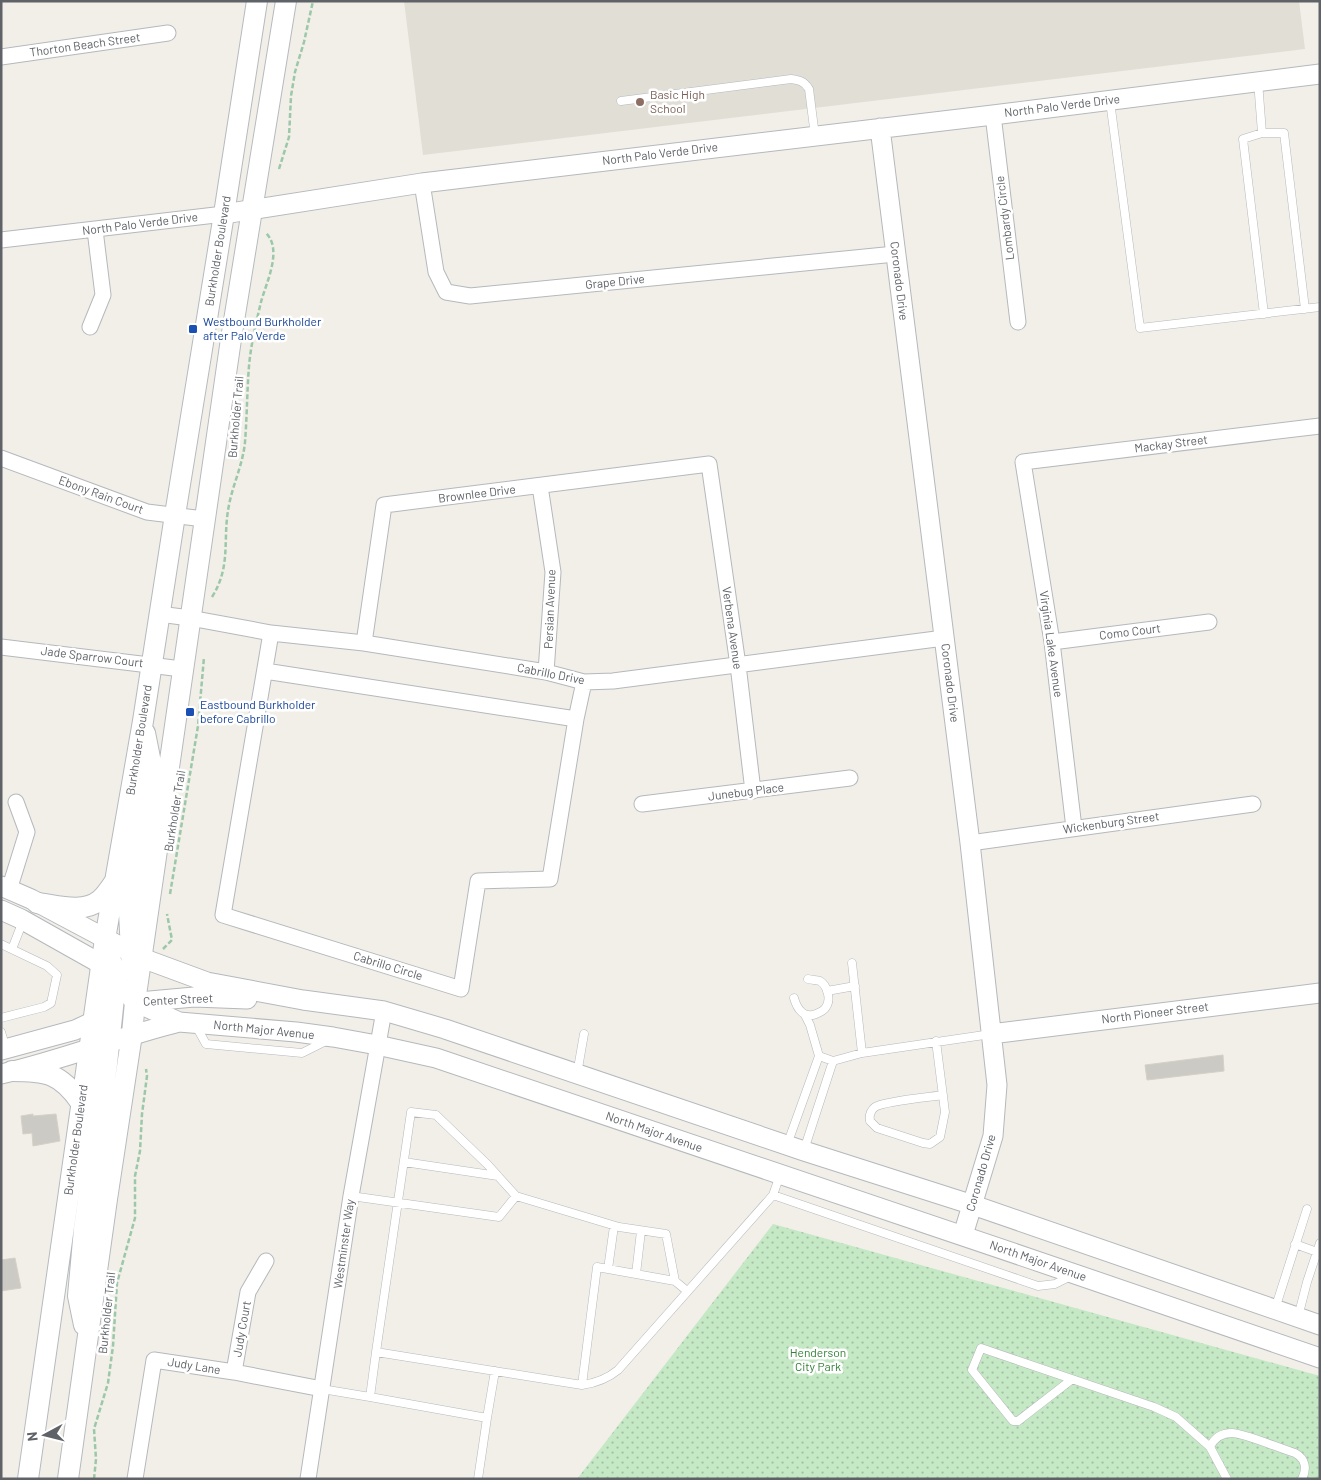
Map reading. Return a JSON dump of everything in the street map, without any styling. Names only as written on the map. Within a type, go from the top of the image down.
[{"type":"main road","name":"Burkholder Boulevard","points":[[28,1479],[92,1022],[143,721],[174,515],[257,1]]},
{"type":"main road","points":[[68,1479],[132,1034],[137,955],[190,618],[231,339],[286,1]]},
{"type":"main road","points":[[137,955],[128,912],[151,762],[143,721]]},
{"type":"main road","points":[[37,902],[70,908],[87,906],[100,900],[115,881]]},
{"type":"main road","points":[[87,1342],[78,1296],[84,1229],[107,1064],[116,979],[105,939]]},
{"type":"main road","points":[[7,1072],[39,1071],[56,1078],[72,1090],[81,1103]]},
{"type":"street","name":"Thorton Beach Street","points":[[1,57],[168,33]]},
{"type":"street","name":"North Palo Verde Drive","points":[[1,240],[224,214],[422,183],[1320,74]]},
{"type":"street","name":"Lombardy Circle","points":[[993,115],[1018,322]]},
{"type":"street","name":"Coronado Drive","points":[[880,128],[970,843],[997,1085],[993,1136],[963,1235]]},
{"type":"street","name":"Grape Drive","points":[[422,183],[436,272],[446,292],[470,296],[895,254]]},
{"type":"street","points":[[90,327],[103,295],[95,230]]},
{"type":"street","name":"Mackay Street","points":[[1023,462],[1320,426]]},
{"type":"street","name":"Ebony Rain Court","points":[[1,458],[147,512],[204,519]]},
{"type":"street","name":"Virginia Lake Avenue","points":[[1023,462],[1052,642],[1074,828]]},
{"type":"street","name":"Brownlee Drive","points":[[364,643],[384,505],[709,464]]},
{"type":"street","name":"Verbena Avenue","points":[[709,464],[738,665],[753,791]]},
{"type":"street","name":"Persian Avenue","points":[[540,486],[553,572],[546,672]]},
{"type":"street","name":"Cabrillo Drive","points":[[159,614],[271,633],[364,643],[546,672],[584,682],[613,681],[944,638]]},
{"type":"street","name":"Como Court","points":[[1052,642],[1209,622]]},
{"type":"street","name":"Cabrillo Circle","points":[[271,633],[222,915],[461,989],[478,881],[550,879],[576,719],[584,682]]},
{"type":"street","name":"Jade Sparrow Court","points":[[1,646],[182,669]]},
{"type":"street","points":[[265,671],[576,719]]},
{"type":"street","name":"Junebug Place","points":[[642,804],[850,778]]},
{"type":"street","points":[[16,802],[27,832],[5,888],[37,902],[137,955],[207,982],[303,1000],[384,1011],[445,1029],[795,1148],[973,1205],[1320,1325]]},
{"type":"street","name":"Wickenburg Street","points":[[970,843],[1253,804]]},
{"type":"street","name":"North Major Avenue","points":[[1,910],[23,920],[101,964],[135,1002],[186,1022],[333,1037],[436,1058],[963,1235],[1320,1358]]},
{"type":"street","name":"North Pioneer Street","points":[[991,1034],[1320,993]]},
{"type":"street","name":"Center Street","points":[[3,1044],[75,1030],[135,1002],[194,997],[303,1000]]},
{"type":"street","name":"Westminster Way","points":[[308,1479],[351,1196],[384,1011]]},
{"type":"street","name":"Center Street","points":[[7,1072],[88,1050],[132,1034],[186,1022]]},
{"type":"street","points":[[780,1175],[795,1148]]},
{"type":"street","name":"Judy Court","points":[[234,1372],[248,1292],[266,1262]]},
{"type":"street","points":[[1265,1339],[1276,1309]]},
{"type":"street","points":[[1288,1347],[1298,1317]]},
{"type":"street","name":"Judy Lane","points":[[136,1479],[154,1360],[234,1372],[322,1389]]},
{"type":"lane","points":[[621,101],[791,79],[799,80],[806,83],[809,88],[815,136]]},
{"type":"lane","points":[[1258,81],[1262,133]]},
{"type":"lane","points":[[1110,100],[1140,328],[1320,307]]},
{"type":"lane","points":[[1264,314],[1243,140],[1262,133],[1284,133],[1305,309]]},
{"type":"lane","points":[[12,949],[23,920]]},
{"type":"lane","points":[[1,944],[47,966],[57,974],[51,1003],[28,1012],[1,1018]]},
{"type":"lane","points":[[852,963],[862,1053]]},
{"type":"lane","points":[[805,1015],[811,1016],[821,1012],[826,1008],[828,997],[827,991],[820,981],[808,980]]},
{"type":"lane","points":[[827,991],[855,986]]},
{"type":"lane","points":[[794,998],[796,1006],[805,1015],[810,1025],[819,1056],[806,1093],[795,1148]]},
{"type":"lane","points":[[577,1074],[584,1034]]},
{"type":"lane","points":[[819,1056],[833,1061],[862,1053],[991,1034]]},
{"type":"lane","points":[[936,1042],[943,1095],[945,1112],[940,1137],[930,1144],[923,1143],[877,1128],[870,1121],[871,1111],[881,1105],[943,1095]]},
{"type":"lane","points":[[795,1148],[821,1098],[833,1061]]},
{"type":"lane","points":[[806,1093],[821,1098]]},
{"type":"lane","points":[[370,1397],[411,1112],[436,1115],[516,1196],[614,1226],[666,1234],[675,1281]]},
{"type":"lane","points":[[404,1162],[498,1176]]},
{"type":"lane","points":[[376,1352],[582,1385],[601,1381],[618,1370],[772,1195],[780,1175]]},
{"type":"lane","points":[[772,1195],[1038,1286],[1055,1284],[1076,1274]]},
{"type":"lane","points":[[351,1196],[499,1217],[516,1196]]},
{"type":"lane","points":[[1276,1309],[1307,1209]]},
{"type":"lane","points":[[608,1269],[614,1226]]},
{"type":"lane","points":[[636,1274],[641,1230]]},
{"type":"lane","points":[[1298,1317],[1320,1243]]},
{"type":"lane","points":[[1295,1244],[1317,1252]]},
{"type":"lane","points":[[582,1385],[597,1267],[675,1281],[687,1291]]},
{"type":"lane","points":[[1071,1380],[1018,1421],[1013,1421],[972,1370],[981,1348],[1154,1407],[1176,1417],[1210,1447],[1227,1479]]},
{"type":"lane","points":[[478,1479],[486,1418],[495,1371]]},
{"type":"lane","points":[[322,1389],[486,1418]]},
{"type":"lane","points":[[1210,1447],[1212,1442],[1220,1436],[1234,1433],[1295,1453],[1304,1460],[1305,1472],[1302,1479]]},
{"type":"path","points":[[279,170],[289,137],[295,72],[313,1]]},
{"type":"path","name":"Burkholder Trail","points":[[209,602],[218,588],[223,574],[227,550],[229,504],[241,465],[245,443],[249,366],[254,332],[274,250],[270,238],[265,232]]},
{"type":"path","name":"Burkholder Trail","points":[[170,895],[198,726],[204,650]]},
{"type":"path","points":[[162,950],[172,940],[166,914]]},
{"type":"path","name":"Burkholder Trail","points":[[94,1479],[96,1459],[94,1429],[108,1384],[113,1346],[117,1282],[135,1218],[135,1176],[140,1151],[147,1076],[145,1068]]},
{"type":"shaded area","name":"Basic High School","points":[[404,1],[1299,1],[1305,49],[423,155]]},
{"type":"green space","name":"Henderson City Park","points":[[773,1224],[1320,1376],[1320,1479],[577,1479]]},
{"type":"building","points":[[1223,1055],[1224,1071],[1147,1080],[1145,1065]]},
{"type":"building","points":[[33,1114],[33,1116],[56,1114],[60,1141],[33,1146],[32,1133],[23,1134],[21,1116]]},
{"type":"building","points":[[15,1258],[21,1288],[1,1291],[1,1260]]},
{"type":"place","name":"Basic High School","points":[[640,102]]},
{"type":"place","name":"Westbound Burkholder after Palo Verde","points":[[193,329]]},
{"type":"place","name":"Eastbound Burkholder before Cabrillo","points":[[190,712]]}]
